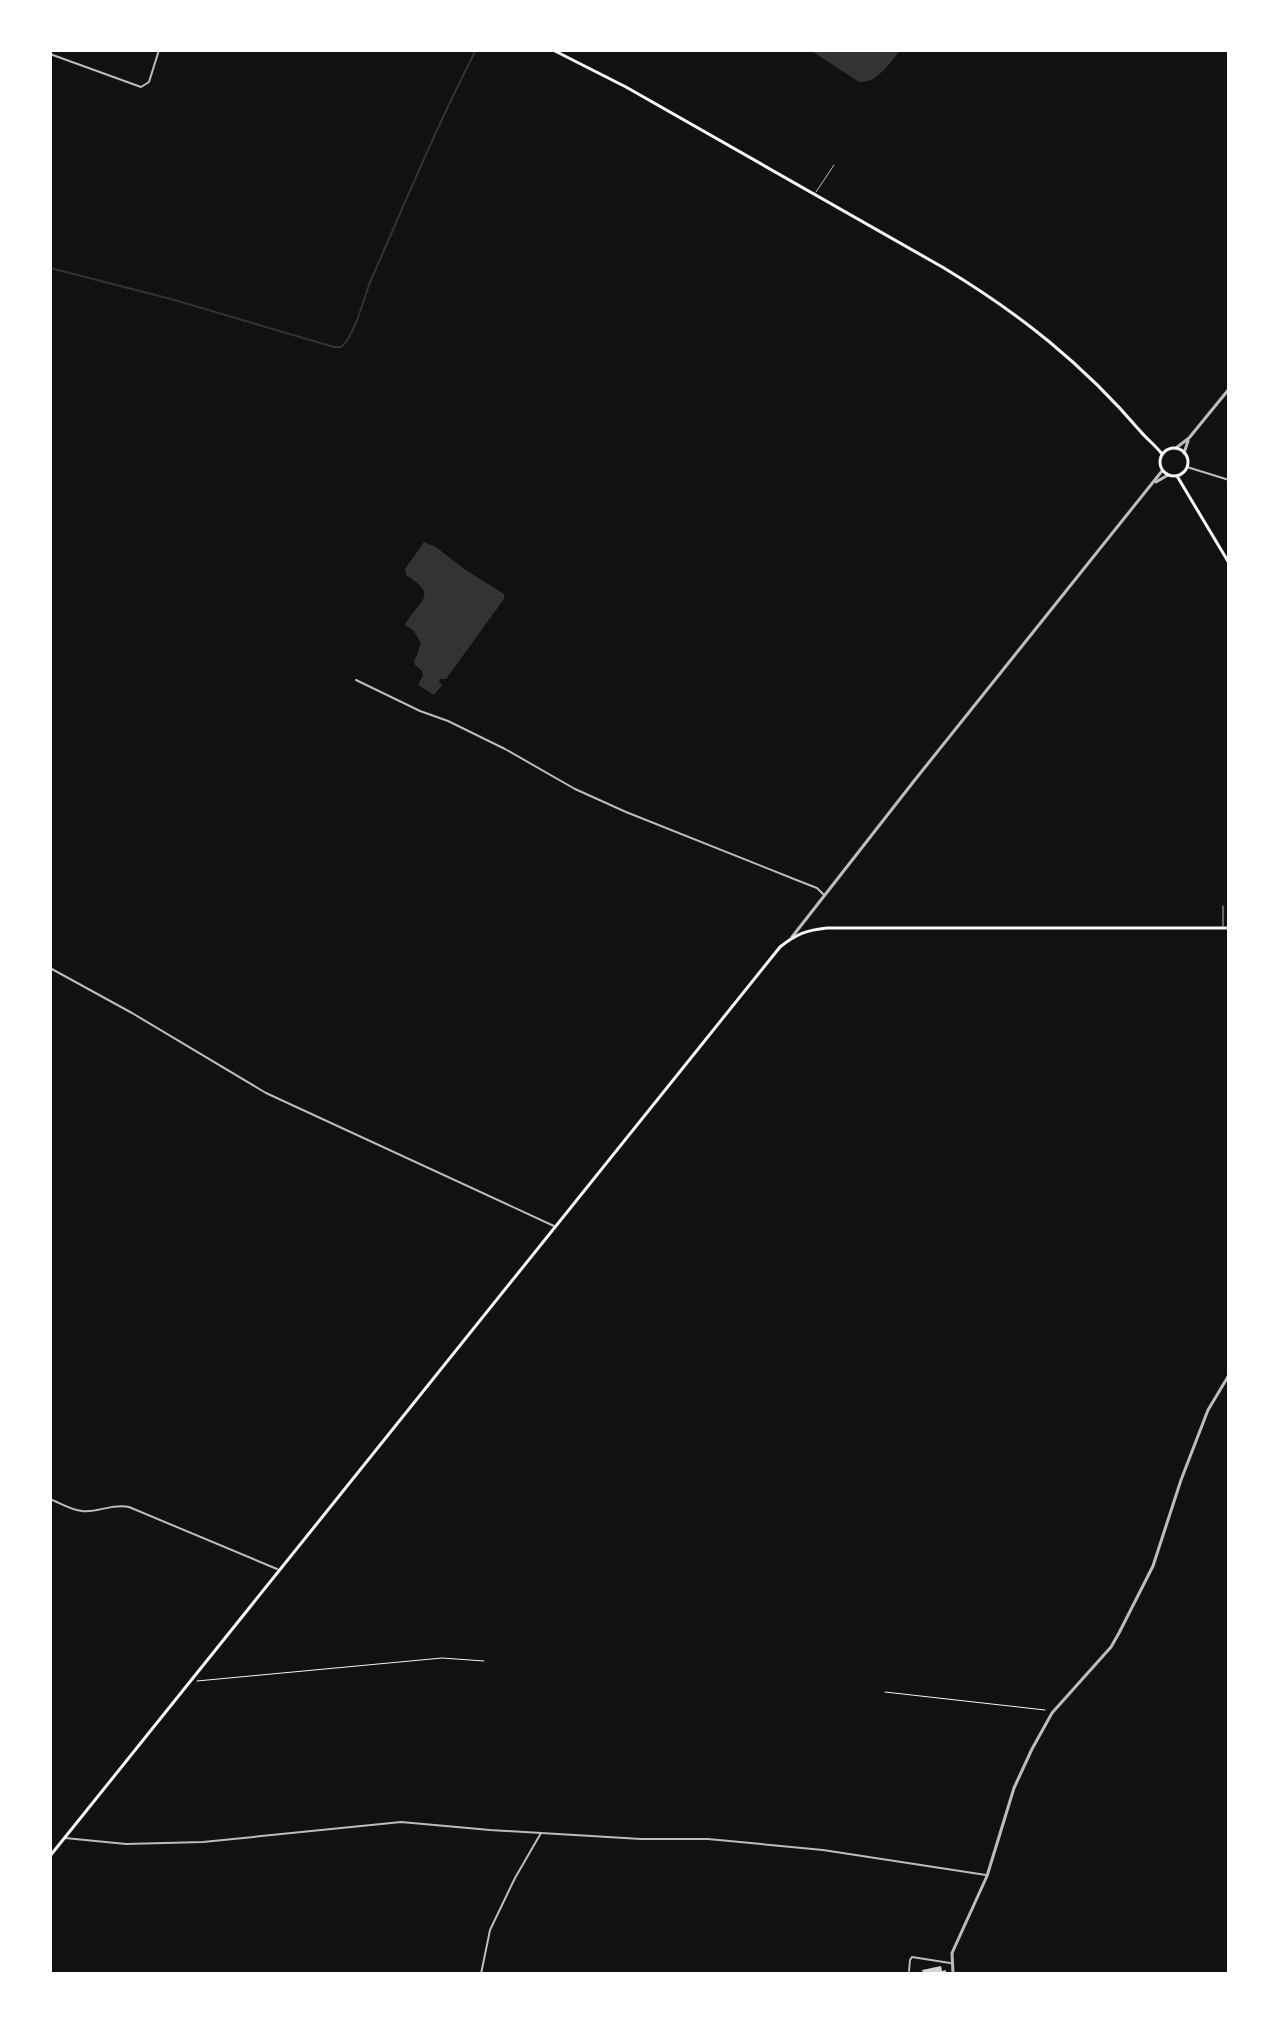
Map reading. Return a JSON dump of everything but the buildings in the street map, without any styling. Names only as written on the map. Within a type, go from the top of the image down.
[{"type":"main road","points":[[553,50],[626,87],[944,268],[1017,315],[1111,396],[1162,454]]},
{"type":"main road","points":[[1176,448],[1184,453],[1188,459],[1183,473],[1177,476],[1162,471],[1162,454],[1168,449],[1176,448]]},
{"type":"main road","points":[[1177,476],[1229,563]]},
{"type":"main road","points":[[50,1856],[780,947],[792,937],[807,930],[827,928],[1229,928]]},
{"type":"street","points":[[50,54],[141,87],[149,82],[159,50]]},
{"type":"street","points":[[1176,448],[1189,438],[1229,389]]},
{"type":"street","points":[[1184,453],[1189,438]]},
{"type":"street","points":[[1187,467],[1229,480]]},
{"type":"street","points":[[792,937],[1162,471]]},
{"type":"street","points":[[1152,484],[1168,475]]},
{"type":"street","points":[[356,680],[448,721],[575,789],[817,888],[824,895]]},
{"type":"street","points":[[50,968],[266,1093],[555,1227]]},
{"type":"street","points":[[953,1974],[952,1953],[987,1876],[1014,1788],[1052,1713],[1111,1647],[1153,1566],[1208,1410],[1229,1375]]},
{"type":"street","points":[[50,1499],[83,1511],[121,1505],[129,1507],[279,1570]]},
{"type":"street","points":[[64,1838],[126,1844],[190,1842],[401,1822],[641,1839],[708,1839],[823,1850],[987,1876]]},
{"type":"street","points":[[481,1974],[490,1930],[541,1832]]},
{"type":"street","points":[[909,1971],[912,1957],[952,1963]]},
{"type":"lane","points":[[814,195],[834,165]]},
{"type":"lane","points":[[1223,906],[1223,928]]},
{"type":"path","points":[[190,1682],[442,1658],[484,1661]]},
{"type":"path","points":[[885,1692],[1052,1713]]},
{"type":"shaded area","points":[[810,50],[901,50],[877,76],[859,82]]},
{"type":"shaded area","points":[[424,542],[504,594],[504,599],[446,679],[440,679],[442,685],[434,695],[418,685],[423,675],[414,661],[421,643],[413,630],[405,625],[424,598],[424,593],[406,575],[405,569]]},
{"type":"waterway","points":[[50,268],[341,347],[355,325],[409,193],[476,50]]}]
